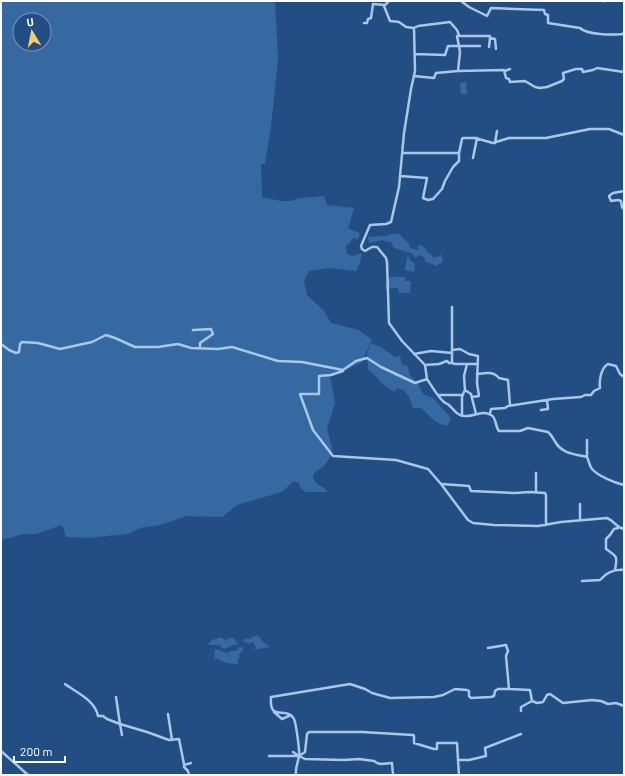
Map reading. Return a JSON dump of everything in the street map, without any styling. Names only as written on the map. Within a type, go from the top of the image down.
[{"type":"street","points":[[364,23],[367,23],[368,19],[371,18],[373,4],[384,5],[389,1]]},
{"type":"street","points":[[461,1],[486,16],[491,8],[544,10],[545,14],[548,15],[548,23],[580,28],[583,31],[595,33],[623,34],[624,32]]},
{"type":"street","points":[[384,5],[390,21],[399,22],[406,27],[414,28],[418,26],[450,22],[457,30],[459,35]]},
{"type":"street","points":[[414,28],[415,71],[410,89],[400,176],[391,222],[370,226],[361,246],[362,250],[365,251],[372,247],[377,247],[386,258],[389,323],[401,339],[425,365],[427,379],[438,395],[454,412],[462,416],[483,413],[490,414],[494,417],[496,429],[499,432],[520,431],[528,428],[548,432],[556,444],[563,450],[568,453],[587,457]]},
{"type":"street","points":[[459,35],[490,36],[490,38],[495,39],[496,48]]},
{"type":"street","points":[[458,71],[460,54],[456,36],[459,35]]},
{"type":"street","points":[[489,47],[490,38]]},
{"type":"street","points":[[415,54],[445,55],[447,46],[480,46]]},
{"type":"street","points":[[505,71],[506,78],[509,79],[510,82],[524,81],[538,88],[563,80],[562,74],[576,69],[582,69],[583,72],[597,68],[624,72]]},
{"type":"street","points":[[414,76],[434,78],[436,73],[510,70]]},
{"type":"street","points":[[400,176],[427,178],[423,198],[428,200],[432,199],[443,188],[452,167],[458,161],[462,138],[477,138],[495,143],[509,138],[546,138],[590,129],[609,129],[624,135]]},
{"type":"street","points":[[495,143],[497,131]]},
{"type":"street","points":[[473,158],[477,138]]},
{"type":"street","points":[[402,153],[459,153]]},
{"type":"street","points":[[624,191],[613,193],[608,196],[611,201],[620,200],[624,210]]},
{"type":"street","points":[[452,307],[452,363]]},
{"type":"street","points":[[193,330],[213,331],[213,334],[200,343],[200,347]]},
{"type":"street","points":[[1,344],[16,353],[19,352],[20,344],[22,342],[38,343],[60,349],[89,343],[106,335],[137,347],[158,347],[178,344],[189,348],[232,348],[278,362],[302,362],[334,370],[343,370]]},
{"type":"street","points":[[414,354],[429,351],[452,351],[459,349],[469,354],[478,356],[477,374],[479,396],[472,397]]},
{"type":"street","points":[[427,379],[416,383],[381,367],[367,358],[356,361],[343,370],[331,375],[319,376],[319,394],[300,394],[312,430],[332,455],[350,458],[396,460],[428,469],[442,484],[468,520],[473,523],[494,525],[546,525],[561,522],[607,518],[610,519],[618,528],[624,530]]},
{"type":"street","points":[[425,365],[439,364],[446,361],[454,364],[478,364]]},
{"type":"street","points":[[462,416],[463,394],[465,390],[464,376],[467,364]]},
{"type":"street","points":[[490,414],[491,409],[505,408],[547,400],[581,398],[585,395],[591,394],[600,388],[599,379],[604,366],[608,364],[616,366],[620,374],[624,377]]},
{"type":"street","points":[[477,374],[489,373],[499,378],[508,380],[510,406]]},
{"type":"street","points":[[465,390],[471,394],[476,414]]},
{"type":"street","points":[[438,395],[463,394]]},
{"type":"street","points":[[541,410],[548,409],[547,400]]},
{"type":"street","points":[[587,440],[587,457],[589,464],[594,471],[618,484],[624,485]]},
{"type":"street","points":[[536,473],[536,493]]},
{"type":"street","points":[[442,484],[469,486],[472,491],[546,494],[546,525]]},
{"type":"street","points":[[580,504],[580,520]]},
{"type":"street","points":[[615,570],[616,556],[606,548],[605,540],[614,529],[618,528]]},
{"type":"street","points":[[582,581],[600,580],[605,574],[615,570],[624,570]]},
{"type":"street","points":[[488,648],[506,645],[508,652],[506,660],[509,689]]},
{"type":"street","points":[[65,684],[91,702],[97,709],[98,716],[104,716],[107,719],[120,724],[169,740],[179,739],[184,764],[189,775]]},
{"type":"street","points":[[291,715],[282,719],[270,706],[271,697],[350,684],[365,688],[372,693],[390,698],[438,696],[455,690],[465,689],[469,691],[469,696],[471,698],[484,698],[494,696],[497,689],[530,690],[532,701]]},
{"type":"street","points":[[532,701],[534,703],[541,703],[545,700],[547,695],[550,694],[563,702],[590,700],[601,701],[608,704],[616,703],[624,706]]},
{"type":"street","points":[[116,697],[122,735]]},
{"type":"street","points":[[521,711],[521,708],[532,701]]},
{"type":"street","points":[[274,711],[291,715]]},
{"type":"street","points":[[168,714],[172,740]]},
{"type":"street","points":[[291,715],[296,726],[299,756],[296,775]]},
{"type":"street","points":[[269,756],[299,756],[305,752],[307,734],[309,732],[362,732],[413,735],[414,743],[434,749],[437,749],[437,743],[458,743],[459,775]]},
{"type":"street","points":[[458,760],[469,760],[486,756],[486,748],[521,734]]},
{"type":"street","points":[[1,751],[28,775]]},
{"type":"street","points":[[293,752],[305,759],[357,759],[374,761],[382,764],[392,763],[394,775]]},
{"type":"street","points":[[184,764],[191,763]]},
{"type":"shaded area","points":[[1,1],[275,1],[278,57],[271,127],[265,164],[261,164],[262,197],[281,201],[290,201],[300,198],[324,196],[327,205],[354,208],[348,228],[359,233],[360,236],[357,240],[355,238],[352,239],[350,243],[346,245],[347,254],[353,256],[362,253],[360,263],[356,271],[329,268],[309,271],[304,281],[307,295],[324,311],[331,323],[359,330],[372,340],[362,362],[330,375],[335,403],[327,429],[332,447],[331,456],[323,467],[315,472],[313,477],[316,483],[328,492],[306,492],[301,489],[299,483],[294,481],[282,492],[237,505],[222,517],[187,516],[160,525],[141,528],[128,534],[88,538],[66,537],[62,525],[36,534],[24,534],[1,540]]},
{"type":"shaded area","points":[[466,82],[467,94],[461,94],[460,83]]},
{"type":"shaded area","points":[[391,234],[399,234],[409,244],[410,248],[418,250],[418,246],[421,245],[432,255],[433,258],[440,256],[441,253],[443,262],[435,266],[433,264],[431,265],[431,263],[425,261],[424,257],[419,255],[416,258],[411,253],[394,248],[391,242],[383,240],[369,243],[368,237],[386,236]]},
{"type":"shaded area","points":[[408,254],[409,259],[415,264],[414,272],[405,270]]},
{"type":"shaded area","points":[[390,277],[405,277],[405,281],[411,281],[410,293],[399,293],[398,288],[391,288],[386,291],[385,285]]},
{"type":"shaded area","points":[[371,344],[379,346],[395,357],[400,356],[402,364],[408,366],[409,374],[419,385],[423,394],[433,398],[451,418],[448,425],[437,422],[421,408],[413,408],[408,395],[404,391],[397,388],[394,392],[382,384],[373,373],[368,370],[367,353]]},
{"type":"shaded area","points":[[258,635],[262,641],[270,647],[253,650],[256,648],[253,642],[249,644],[242,641],[246,638],[249,639]]},
{"type":"shaded area","points":[[221,637],[226,641],[229,638],[234,638],[238,645],[233,645],[224,649],[219,645],[208,645],[212,640]]},
{"type":"shaded area","points":[[243,647],[243,651],[239,654],[240,658],[238,658],[238,664],[227,663],[214,659],[215,649],[227,653],[237,651],[238,648]]}]
